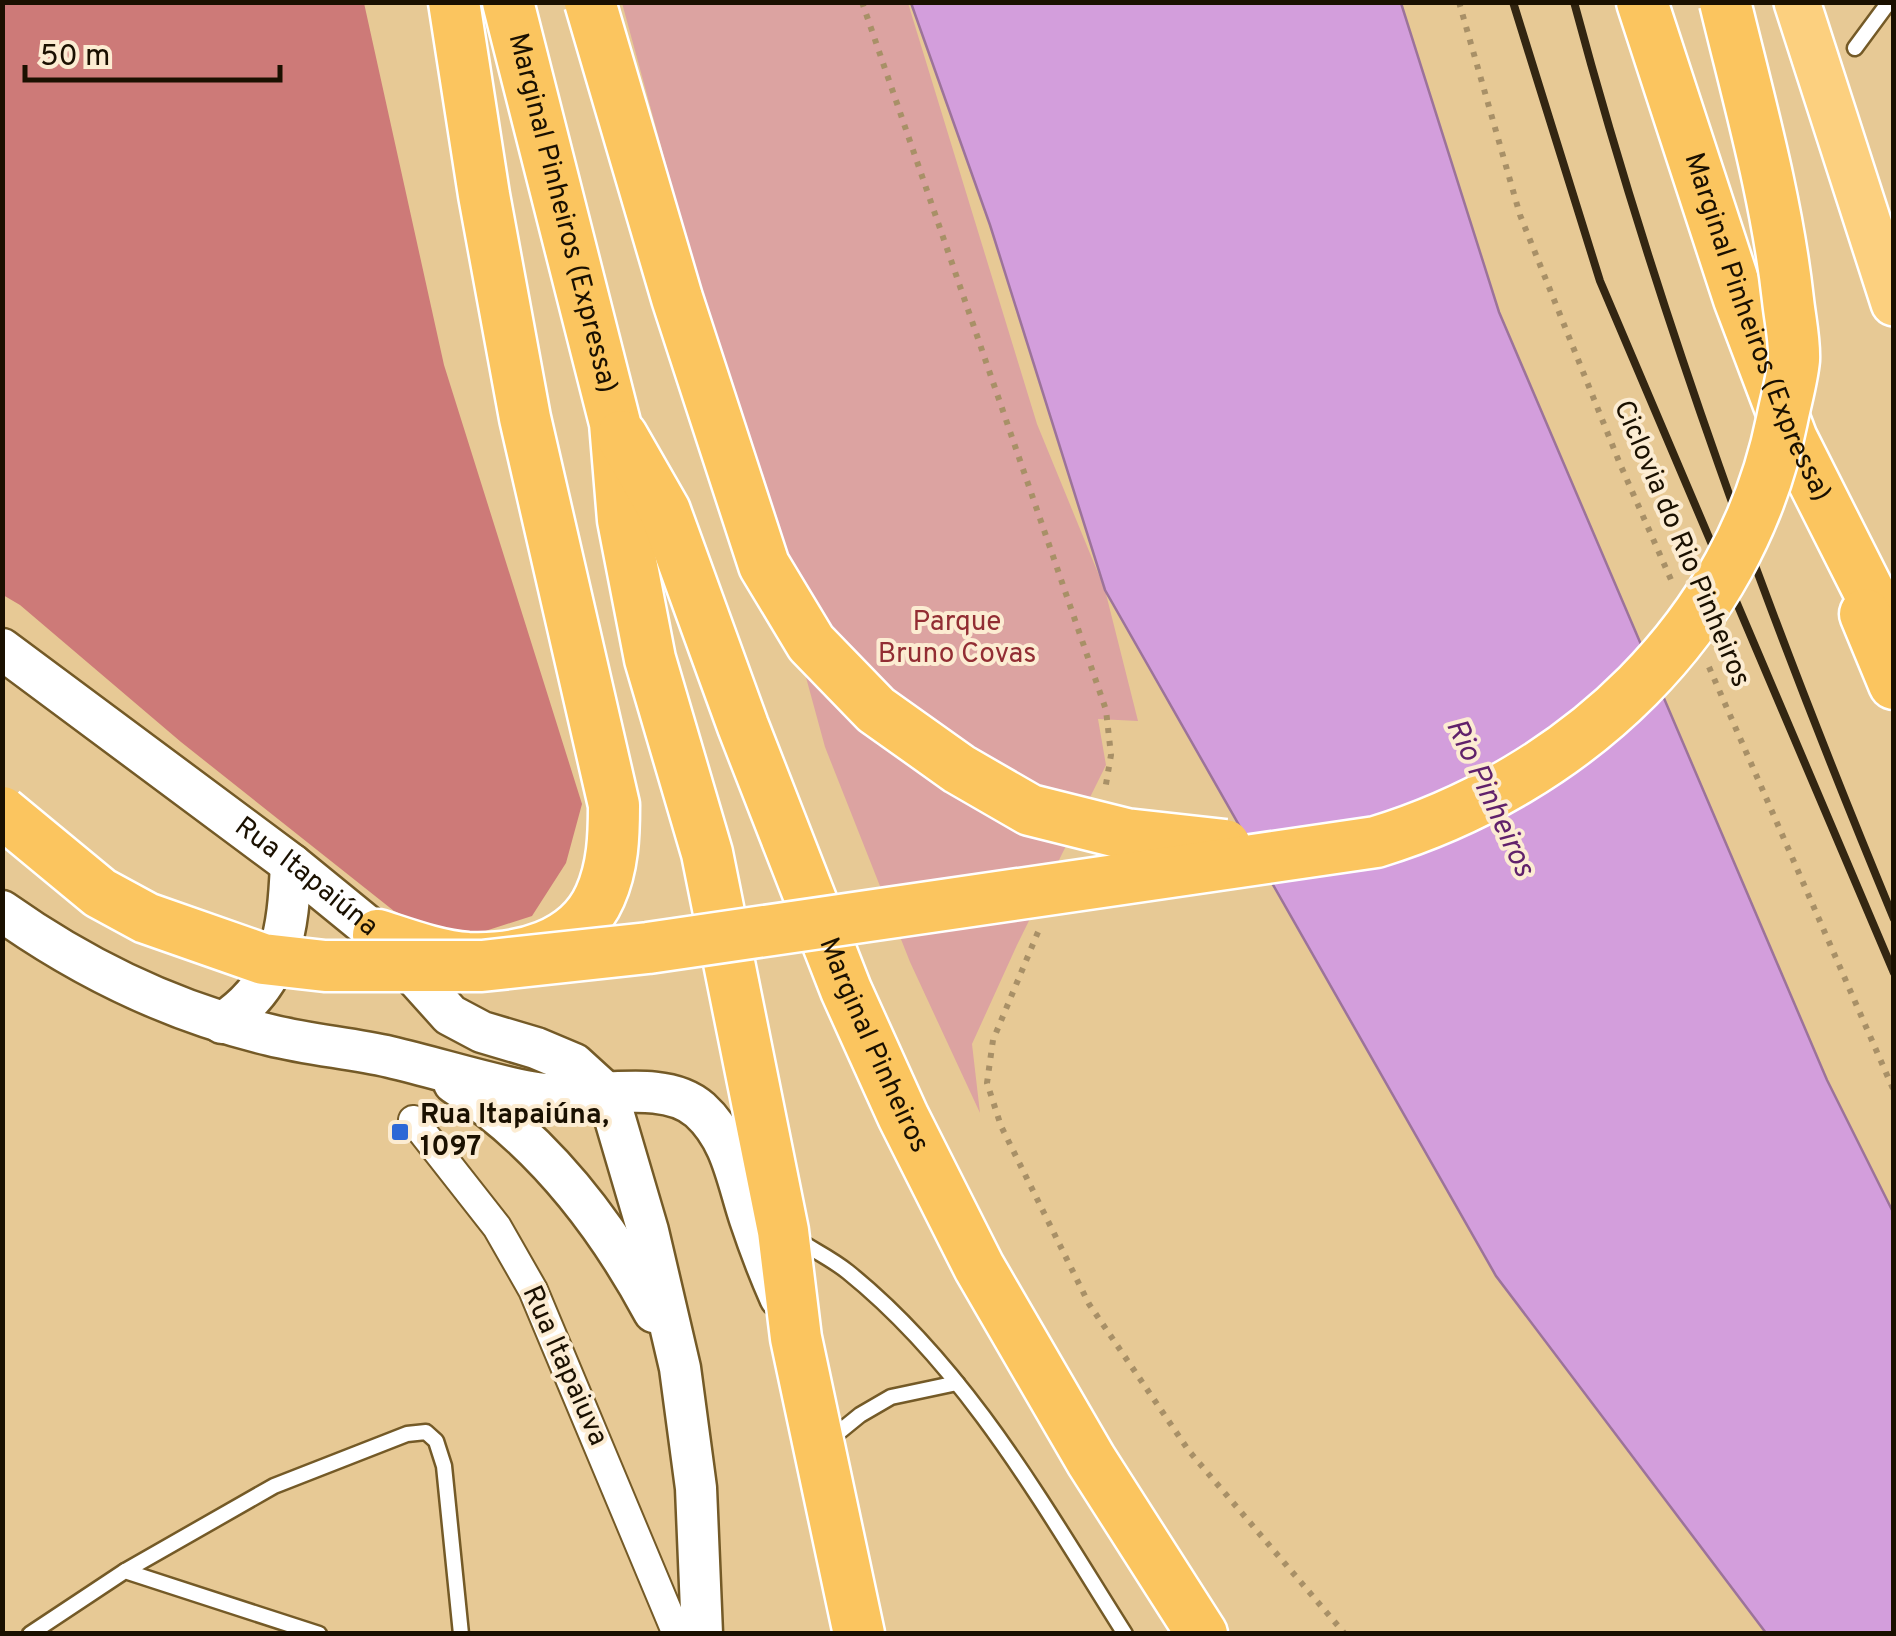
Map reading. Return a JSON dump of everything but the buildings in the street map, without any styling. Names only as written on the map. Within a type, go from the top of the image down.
[{"type":"highway","points":[[378,935],[468,958],[538,952],[578,928],[600,897],[614,850],[614,804],[525,418],[454,2]]},
{"type":"highway","name":"Marginal Pinheiros (Expressa)","points":[[508,2],[614,422]]},
{"type":"highway","points":[[590,2],[676,298],[764,564],[811,643],[876,710],[959,769],[1030,810],[1126,834],[1294,853]]},
{"type":"highway","name":"Marginal Pinheiros (Expressa)","points":[[1642,2],[1740,299],[1792,438],[1894,641]]},
{"type":"highway","points":[[2,812],[100,894],[146,918],[264,959],[326,966],[482,966],[648,948],[1376,842],[1424,828],[1504,787],[1596,726],[1664,662],[1716,591],[1758,506],[1775,453],[1794,359],[1781,236],[1725,2]]},
{"type":"highway","points":[[1797,2],[1894,303]]},
{"type":"highway","points":[[614,422],[624,520],[650,659],[706,854],[783,1231],[796,1338],[859,1634]]},
{"type":"highway","name":"Marginal Pinheiros","points":[[614,422],[665,511],[743,726],[840,972],[903,1116],[997,1299],[1091,1460],[1202,1634]]},
{"type":"highway","points":[[1792,438],[1894,684]]},
{"type":"main road","name":"Rua Itapaiúna","points":[[2,649],[292,864],[378,935],[450,1015],[482,1032],[574,1064],[608,1095]]},
{"type":"main road","points":[[222,1023],[240,1011],[268,976],[282,948],[292,864]]},
{"type":"main road","points":[[2,912],[44,941],[158,1001],[222,1023],[532,1093],[570,1097],[664,1092],[682,1097],[722,1135],[750,1221],[796,1338]]},
{"type":"main road","points":[[430,1067],[534,1146],[576,1194],[626,1262],[680,1368]]},
{"type":"main road","points":[[608,1095],[667,1302],[680,1368],[696,1488],[702,1634]]},
{"type":"main road","points":[[623,1148],[657,1114],[669,1112],[691,1118],[722,1135]]},
{"type":"street","name":"Rua Itapaiuva","points":[[412,1120],[497,1227],[533,1290],[677,1634]]},
{"type":"lane","points":[[1855,48],[1889,2]]},
{"type":"lane","points":[[783,1231],[844,1269],[887,1306],[957,1383],[1020,1468],[1125,1634]]},
{"type":"lane","points":[[818,1448],[891,1397],[957,1383]]},
{"type":"lane","points":[[30,1634],[125,1570],[274,1486],[407,1434],[426,1432],[436,1441],[444,1466],[461,1634]]},
{"type":"lane","points":[[125,1570],[318,1634]]},
{"type":"path","name":"Ciclovia do Rio Pinheiros","points":[[1459,2],[1520,215],[1675,589]]},
{"type":"path","name":"Ciclovia do Rio Pinheiros","points":[[1706,661],[1894,1091]]},
{"type":"green space","name":"Parque Bruno Covas","points":[[622,3],[908,3],[1037,424],[1105,590],[1138,721],[1098,719],[1106,765],[972,1044],[980,1113],[910,962],[825,747]]},
{"type":"shaded area","points":[[2,3],[364,3],[444,365],[582,804],[566,863],[532,916],[479,933],[429,927],[394,911],[3,595]]},
{"type":"water","name":"Rio Pinheiros","points":[[911,3],[1401,3],[1499,312],[1827,1080],[1893,1212],[1893,1633],[1766,1633],[1496,1276],[1105,590],[990,225]]},
{"type":"railway","points":[[1513,2],[1600,281],[1894,973]]},
{"type":"railway","points":[[1574,2],[1642,235],[1719,466],[1894,919]]},
{"type":"place","name":"Rua Itapaiúna, 1097","points":[[400,1132]]}]
